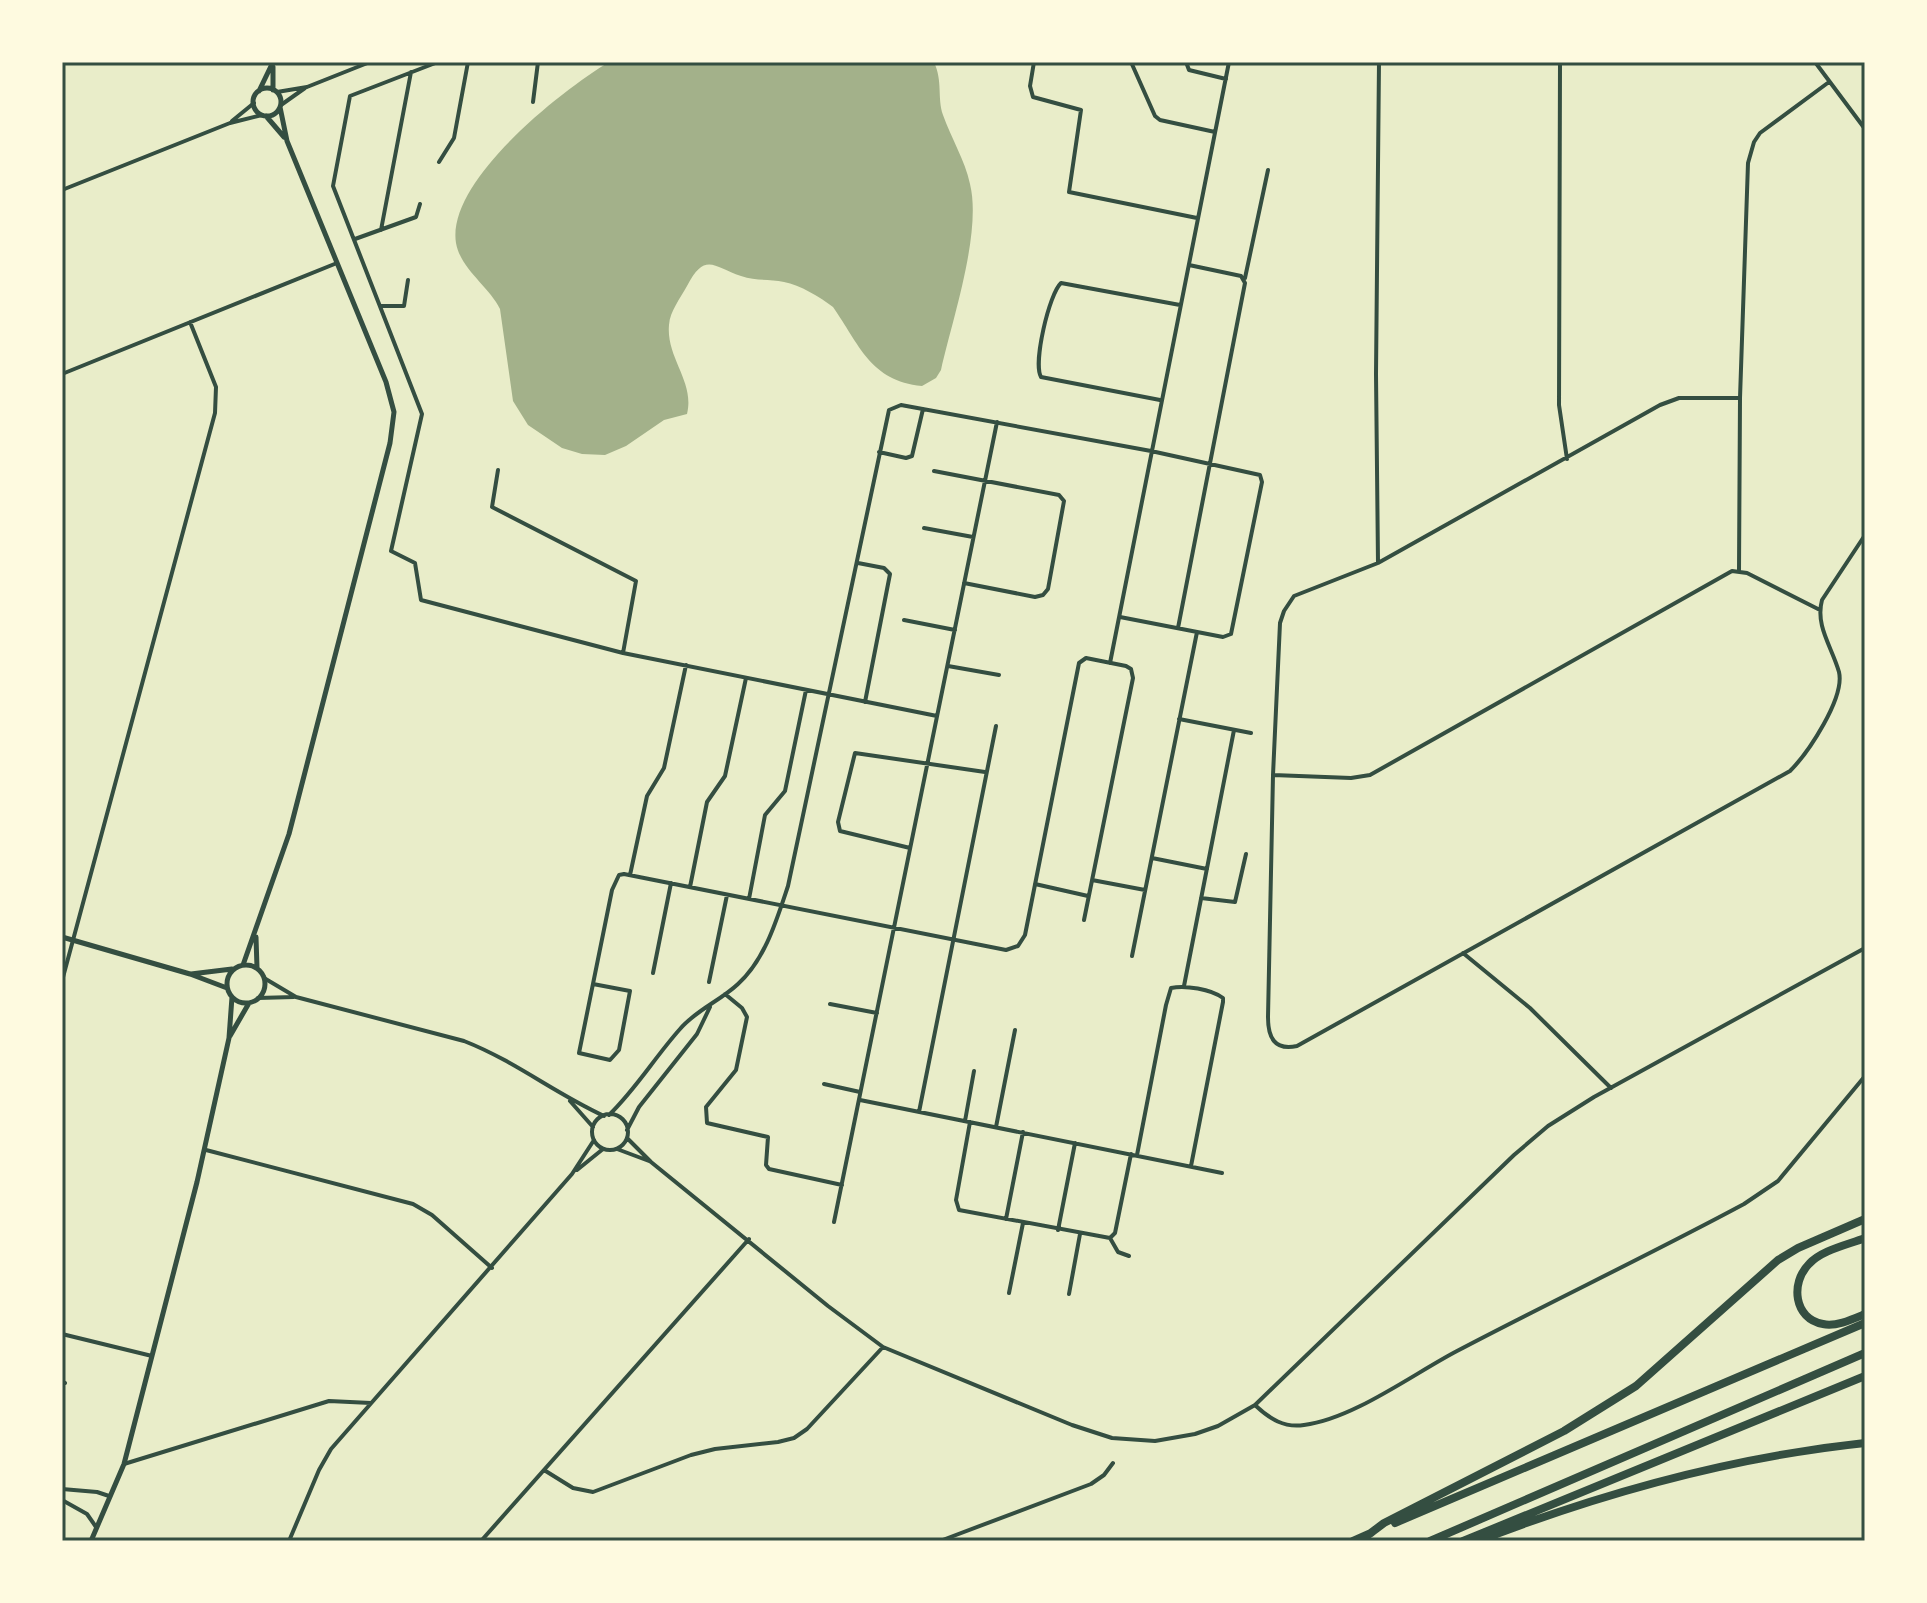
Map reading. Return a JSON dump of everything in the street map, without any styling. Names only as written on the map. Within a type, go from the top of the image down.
[{"type":"highway","points":[[1368,1535],[1384,1523],[1564,1431],[1609,1404],[1636,1386],[1778,1260],[1865,1219]]},
{"type":"highway","points":[[1865,1238],[1811,1262],[1800,1278],[1797,1295],[1803,1312],[1823,1324],[1839,1323],[1865,1314]]},
{"type":"highway","points":[[1353,1541],[1865,1323]]},
{"type":"highway","points":[[1430,1541],[1865,1353]]},
{"type":"highway","points":[[1463,1541],[1865,1376]]},
{"type":"highway","points":[[1478,1541],[1622,1491],[1703,1471],[1865,1443]]},
{"type":"street","points":[[243,965],[289,834],[393,422],[386,382],[287,141],[271,75],[273,62]]},
{"type":"street","points":[[230,123],[254,103],[273,62]]},
{"type":"street","points":[[62,190],[230,123],[275,114],[280,106],[307,87],[370,62]]},
{"type":"street","points":[[438,62],[350,96],[333,186],[422,414],[391,551],[415,563],[421,600],[623,653],[937,716]]},
{"type":"street","points":[[439,162],[454,138],[468,62]]},
{"type":"street","points":[[533,102],[538,62]]},
{"type":"street","points":[[1034,62],[1030,86],[1033,97],[1081,110],[1069,192],[1197,218]]},
{"type":"street","points":[[1131,62],[1155,116],[1165,122],[1215,132]]},
{"type":"street","points":[[1186,62],[1189,70],[1226,79]]},
{"type":"street","points":[[1110,663],[1229,62]]},
{"type":"street","points":[[1378,563],[1379,62]]},
{"type":"street","points":[[1560,62],[1559,405],[1567,459]]},
{"type":"street","points":[[1815,62],[1865,129]]},
{"type":"street","points":[[381,230],[411,72]]},
{"type":"street","points":[[1739,570],[1740,398],[1746,178],[1750,153],[1760,133],[1829,82]]},
{"type":"street","points":[[258,92],[307,87]]},
{"type":"street","points":[[254,103],[256,110],[287,141]]},
{"type":"street","points":[[1178,628],[1268,170]]},
{"type":"street","points":[[355,239],[416,217],[420,204]]},
{"type":"street","points":[[62,374],[337,263]]},
{"type":"street","points":[[1188,265],[1241,276],[1244,280]]},
{"type":"street","points":[[381,306],[404,306],[408,280]]},
{"type":"street","points":[[1161,400],[1041,377],[1037,364],[1051,300],[1061,283],[1180,305]]},
{"type":"street","points":[[62,981],[215,413],[216,387],[190,322]]},
{"type":"street","points":[[1740,398],[1679,398],[1660,405],[1378,563],[1294,596],[1280,623],[1273,775],[1268,1031],[1274,1043],[1283,1047],[1297,1046],[1790,771],[1803,757],[1835,702],[1840,683],[1821,625],[1820,610],[1822,600],[1865,535]]},
{"type":"street","points":[[593,1127],[628,1096],[681,1027],[739,983],[759,956],[781,906],[788,886],[889,410],[901,405],[1151,451],[1260,475],[1262,482],[1231,634],[1223,637],[1120,617]]},
{"type":"street","points":[[879,452],[906,458],[912,456],[923,409]]},
{"type":"street","points":[[834,1222],[997,422]]},
{"type":"street","points":[[498,470],[492,507],[636,581],[623,653]]},
{"type":"street","points":[[934,471],[1062,497],[1065,505],[1048,589],[1043,595],[1035,597],[964,583]]},
{"type":"street","points":[[924,528],[974,537]]},
{"type":"street","points":[[858,563],[884,568],[890,574],[865,702]]},
{"type":"street","points":[[1273,775],[1351,778],[1370,775],[1725,574],[1739,570],[1820,610]]},
{"type":"street","points":[[904,620],[955,630]]},
{"type":"street","points":[[1132,956],[1197,632]]},
{"type":"street","points":[[593,984],[630,991],[619,1050],[610,1060],[579,1053],[612,890],[619,875],[1006,950],[1018,946],[1025,935],[1079,663],[1086,658],[1131,669],[1133,678],[1084,920]]},
{"type":"street","points":[[630,875],[647,796],[664,768],[686,665]]},
{"type":"street","points":[[948,666],[999,675]]},
{"type":"street","points":[[690,887],[707,802],[725,776],[746,678]]},
{"type":"street","points":[[749,899],[765,815],[785,791],[806,690]]},
{"type":"street","points":[[1179,719],[1251,733]]},
{"type":"street","points":[[919,1112],[996,726]]},
{"type":"street","points":[[1184,987],[1234,730]]},
{"type":"street","points":[[910,848],[840,831],[838,822],[855,753],[985,772]]},
{"type":"street","points":[[1201,898],[1235,902],[1246,854]]},
{"type":"street","points":[[1152,858],[1207,869]]},
{"type":"street","points":[[1092,879],[1145,890]]},
{"type":"street","points":[[653,973],[671,883]]},
{"type":"street","points":[[1035,884],[1088,896]]},
{"type":"street","points":[[709,982],[727,895]]},
{"type":"street","points":[[256,932],[257,968],[264,978],[296,997],[464,1041],[512,1062],[568,1099],[606,1115],[619,1117],[627,1130]]},
{"type":"street","points":[[62,937],[190,974],[227,988]]},
{"type":"street","points":[[627,1138],[651,1162],[883,1347],[1092,1432],[1138,1441],[1165,1439],[1218,1426],[1255,1405],[1533,1137],[1611,1088],[1865,948]]},
{"type":"street","points":[[1463,953],[1530,1008],[1611,1088]]},
{"type":"street","points":[[190,974],[243,965],[257,968]]},
{"type":"street","points":[[234,968],[228,977],[227,988],[232,997],[250,1003]]},
{"type":"street","points":[[229,1038],[250,1003],[264,989],[264,978]]},
{"type":"street","points":[[1110,1238],[1115,1233],[1134,1155],[1168,993],[1171,988],[1184,987],[1215,993],[1223,998],[1191,1166]]},
{"type":"street","points":[[725,994],[742,1008],[747,1017],[736,1070],[706,1107],[707,1123],[768,1137],[766,1161],[769,1169],[842,1185]]},
{"type":"street","points":[[91,1541],[124,1464],[206,1150],[229,1038],[232,997]]},
{"type":"street","points":[[258,998],[296,997]]},
{"type":"street","points":[[830,1004],[877,1013]]},
{"type":"street","points":[[617,1149],[627,1138],[627,1130],[639,1107],[697,1034],[711,1005]]},
{"type":"street","points":[[996,1127],[1015,1030]]},
{"type":"street","points":[[974,1071],[955,1204],[959,1210],[1110,1238]]},
{"type":"street","points":[[1255,1405],[1267,1416],[1284,1424],[1308,1425],[1325,1420],[1396,1388],[1454,1353],[1744,1204],[1778,1181],[1865,1076]]},
{"type":"street","points":[[824,1084],[860,1092]]},
{"type":"street","points":[[289,1541],[326,1457],[572,1174],[594,1140],[593,1127],[568,1099]]},
{"type":"street","points":[[859,1099],[1222,1173]]},
{"type":"street","points":[[1006,1219],[1023,1132]]},
{"type":"street","points":[[594,1140],[603,1149]]},
{"type":"street","points":[[1058,1230],[1075,1143]]},
{"type":"street","points":[[572,1174],[603,1149],[617,1149],[651,1162]]},
{"type":"street","points":[[206,1150],[413,1204],[432,1215],[492,1268]]},
{"type":"street","points":[[1009,1293],[1023,1223]]},
{"type":"street","points":[[1069,1294],[1080,1234]]},
{"type":"street","points":[[1110,1238],[1118,1252],[1129,1256]]},
{"type":"street","points":[[481,1541],[749,1239]]},
{"type":"street","points":[[62,1334],[152,1356]]},
{"type":"street","points":[[544,1470],[573,1488],[593,1492],[705,1451],[794,1438],[807,1429],[883,1347]]},
{"type":"street","points":[[124,1464],[329,1401],[371,1403]]},
{"type":"street","points":[[940,1541],[1091,1484],[1104,1475],[1113,1463]]},
{"type":"street","points":[[62,1489],[109,1496]]},
{"type":"street","points":[[62,1500],[87,1514],[96,1527]]},
{"type":"shaded area","points":[[609,62],[934,62],[943,115],[968,175],[973,204],[964,277],[941,370],[936,378],[922,386],[890,377],[878,369],[859,347],[833,307],[816,295],[784,282],[747,278],[711,264],[699,268],[693,275],[673,310],[669,325],[672,348],[687,391],[687,414],[664,420],[626,446],[605,455],[582,454],[562,448],[528,425],[513,401],[500,309],[459,253],[456,243],[458,219],[469,193],[487,166],[511,140],[563,94]]}]
